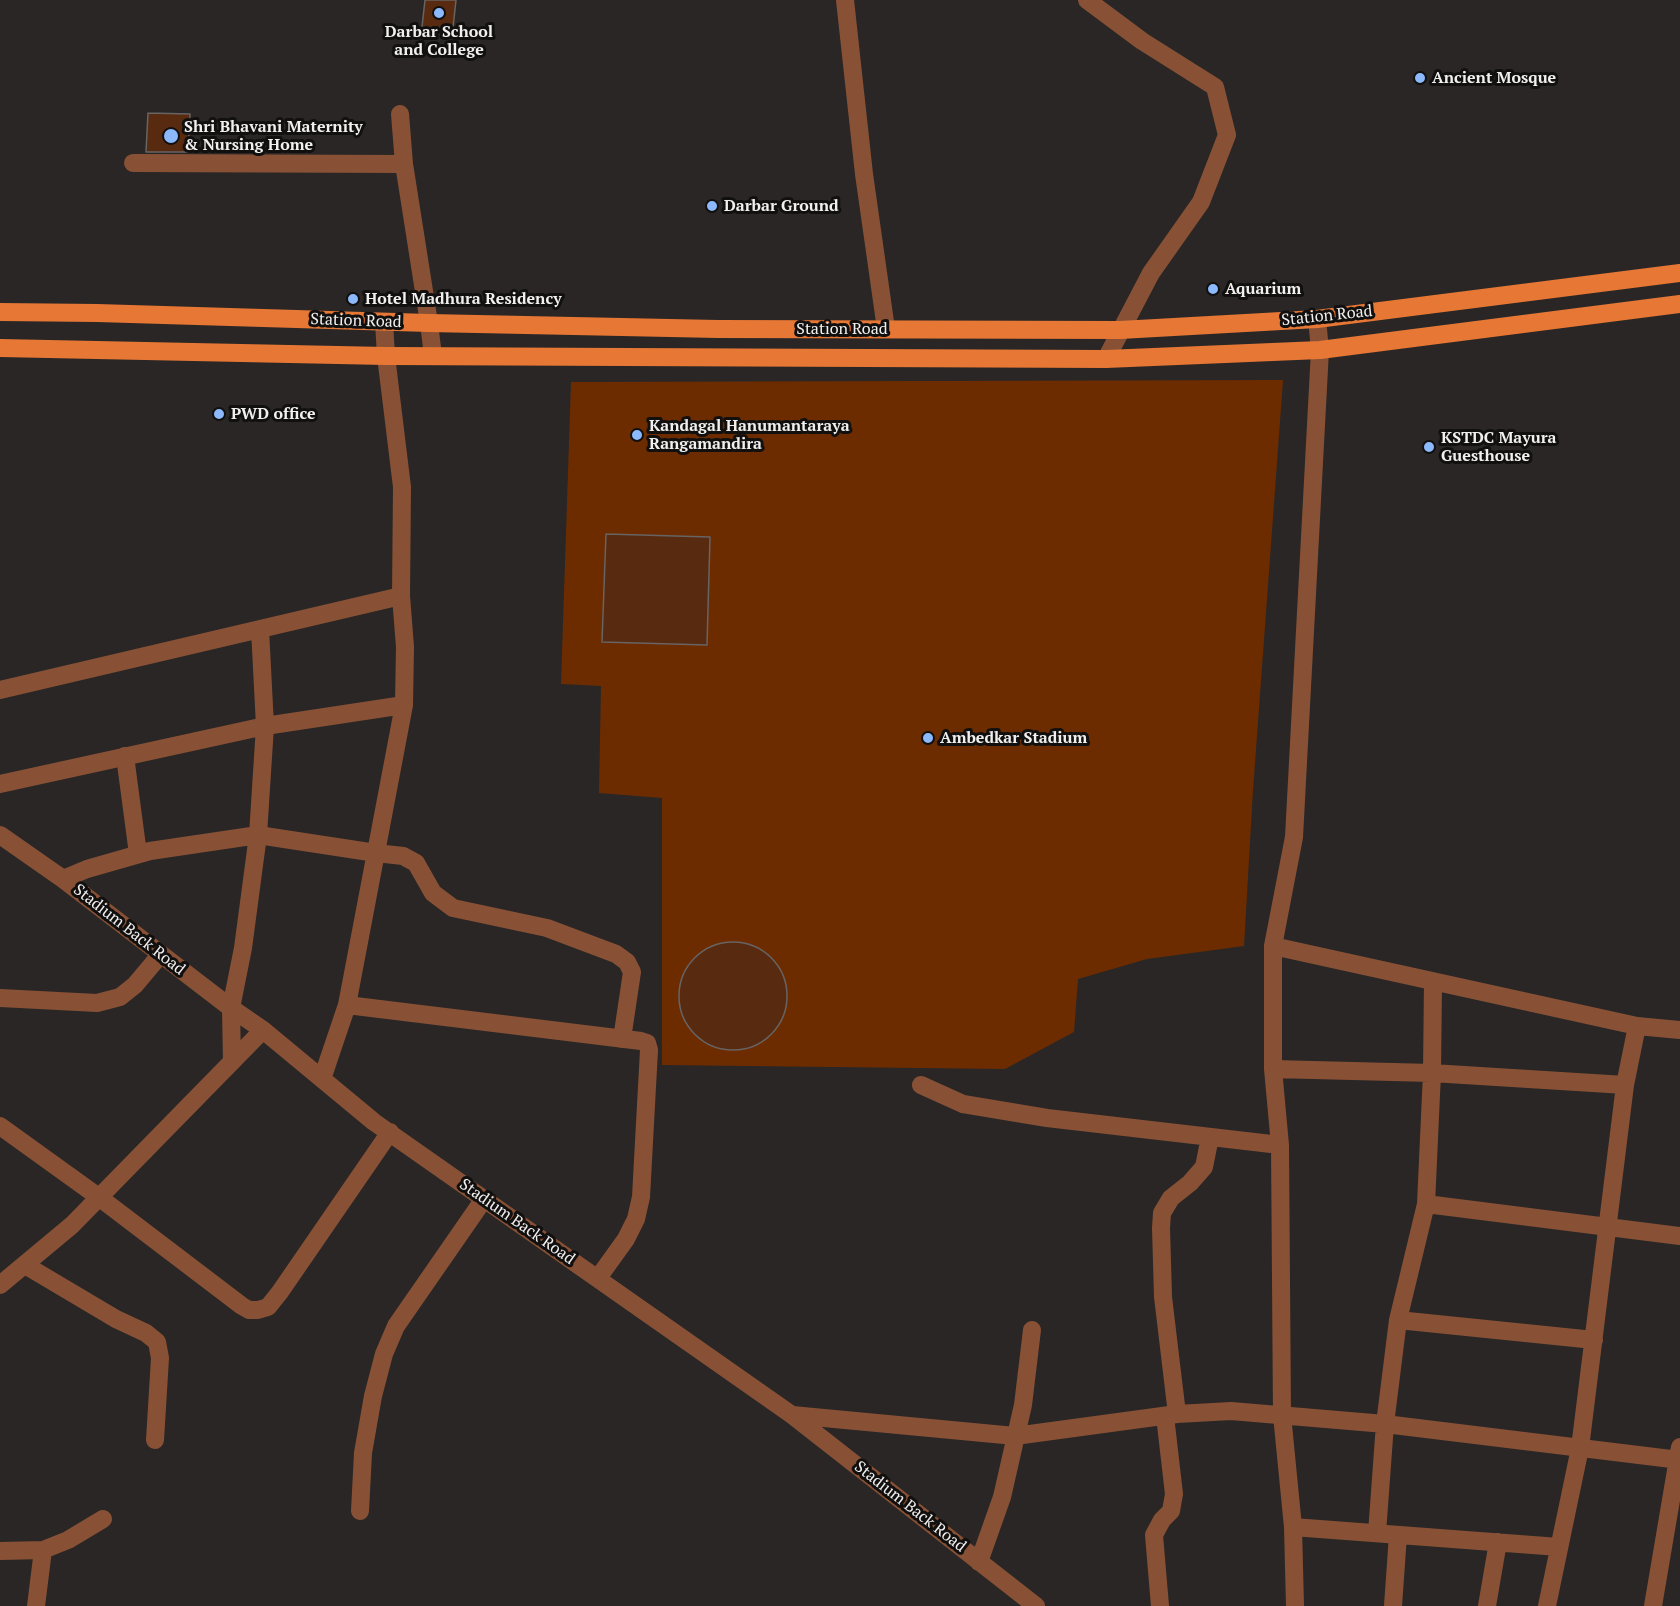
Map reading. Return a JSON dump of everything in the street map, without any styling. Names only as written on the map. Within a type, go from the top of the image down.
[{"type":"main road","name":"Station Road","points":[[0,312],[718,328],[1120,330],[1317,319],[1680,273]]},
{"type":"main road","name":"Station Road","points":[[0,348],[386,356],[1106,359],[1320,350],[1680,304]]},
{"type":"street","points":[[845,0],[864,174],[886,329]]},
{"type":"street","points":[[1087,0],[1142,41],[1215,87],[1227,135],[1201,202],[1151,273],[1106,359]]},
{"type":"street","points":[[400,114],[404,164],[433,356]]},
{"type":"street","points":[[133,163],[404,164]]},
{"type":"street","points":[[1295,1606],[1293,1527],[1282,1415],[1280,1145],[1273,1069],[1273,946],[1294,837],[1320,350],[1317,319]]},
{"type":"street","points":[[322,1079],[347,1005],[404,705],[405,647],[401,596],[402,487],[384,322]]},
{"type":"street","points":[[0,690],[401,596]]},
{"type":"street","points":[[231,1062],[231,1008],[243,948],[258,835],[265,726],[260,629]]},
{"type":"street","points":[[0,784],[265,726],[404,705]]},
{"type":"street","points":[[125,756],[138,854]]},
{"type":"street","name":"Stadium Back Road","points":[[0,835],[63,879],[263,1030],[390,1132],[792,1414],[1036,1606]]},
{"type":"street","points":[[63,879],[87,869],[138,854],[258,835],[403,856],[416,863],[433,893],[453,908],[548,928],[616,954],[627,962],[632,972],[622,1039]]},
{"type":"street","points":[[1273,946],[1636,1026],[1680,1030]]},
{"type":"street","points":[[0,998],[97,1003],[120,997],[135,986],[161,954]]},
{"type":"street","points":[[1377,1533],[1385,1424],[1398,1320],[1426,1204],[1432,1073],[1432,981]]},
{"type":"street","points":[[347,1005],[647,1043],[649,1050],[641,1197],[636,1219],[626,1239],[598,1278]]},
{"type":"street","points":[[1547,1606],[1580,1448],[1625,1085],[1636,1026]]},
{"type":"street","points":[[0,1285],[72,1225],[100,1198],[263,1030]]},
{"type":"street","points":[[1273,1069],[1432,1073],[1625,1085]]},
{"type":"street","points":[[921,1085],[963,1104],[1047,1118],[1280,1145]]},
{"type":"street","points":[[0,1126],[249,1310],[268,1307],[280,1292],[390,1132]]},
{"type":"street","points":[[1160,1606],[1154,1534],[1162,1520],[1171,1511],[1174,1494],[1163,1297],[1162,1213],[1172,1198],[1204,1167],[1210,1137]]},
{"type":"street","points":[[360,1511],[363,1453],[373,1396],[384,1354],[396,1326],[484,1198]]},
{"type":"street","points":[[1426,1204],[1680,1236]]},
{"type":"street","points":[[25,1264],[116,1319],[147,1333],[157,1342],[160,1359],[155,1440]]},
{"type":"street","points":[[1398,1320],[1594,1340]]},
{"type":"street","points":[[979,1562],[1002,1497],[1023,1405],[1032,1330]]},
{"type":"street","points":[[792,1414],[1015,1436],[1171,1415],[1231,1411],[1385,1424],[1580,1448],[1679,1455],[1653,1606]]},
{"type":"street","points":[[0,1551],[43,1550],[68,1540],[103,1519]]},
{"type":"street","points":[[1293,1527],[1558,1547]]},
{"type":"street","points":[[1393,1606],[1398,1535]]},
{"type":"street","points":[[1487,1606],[1498,1542]]},
{"type":"street","points":[[36,1606],[43,1550]]},
{"type":"shaded area","name":"Ambedkar Stadium","points":[[1283,380],[1244,946],[1147,959],[1078,979],[1074,1032],[1005,1069],[662,1065],[662,798],[599,793],[601,686],[561,684],[571,382]]},
{"type":"building","name":"Darbar School and College","points":[[425,0],[456,0],[453,28],[422,27]]},
{"type":"building","points":[[148,113],[190,114],[188,152],[146,152]]},
{"type":"building","points":[[606,534],[710,537],[707,645],[602,642]]},
{"type":"building","points":[[733,942],[753,947],[771,958],[782,976],[787,996],[782,1016],[771,1034],[753,1045],[733,1050],[713,1045],[695,1034],[684,1016],[679,996],[684,976],[695,958],[713,947]]},
{"type":"place","name":"Darbar School and College","points":[[439,13]]},
{"type":"place","name":"Ancient Mosque","points":[[1420,78]]},
{"type":"place","name":"Shri Bhavani Maternity & Nursing Home","points":[[171,136]]},
{"type":"place","name":"Darbar Ground","points":[[712,206]]},
{"type":"place","name":"Aquarium","points":[[1213,289]]},
{"type":"place","name":"Hotel Madhura Residency","points":[[353,299]]},
{"type":"place","name":"PWD office","points":[[219,414]]},
{"type":"place","name":"Kandagal Hanumantaraya Rangamandira","points":[[637,435]]},
{"type":"place","name":"KSTDC Mayura Guesthouse","points":[[1429,447]]},
{"type":"place","name":"Ambedkar Stadium","points":[[928,738]]}]
